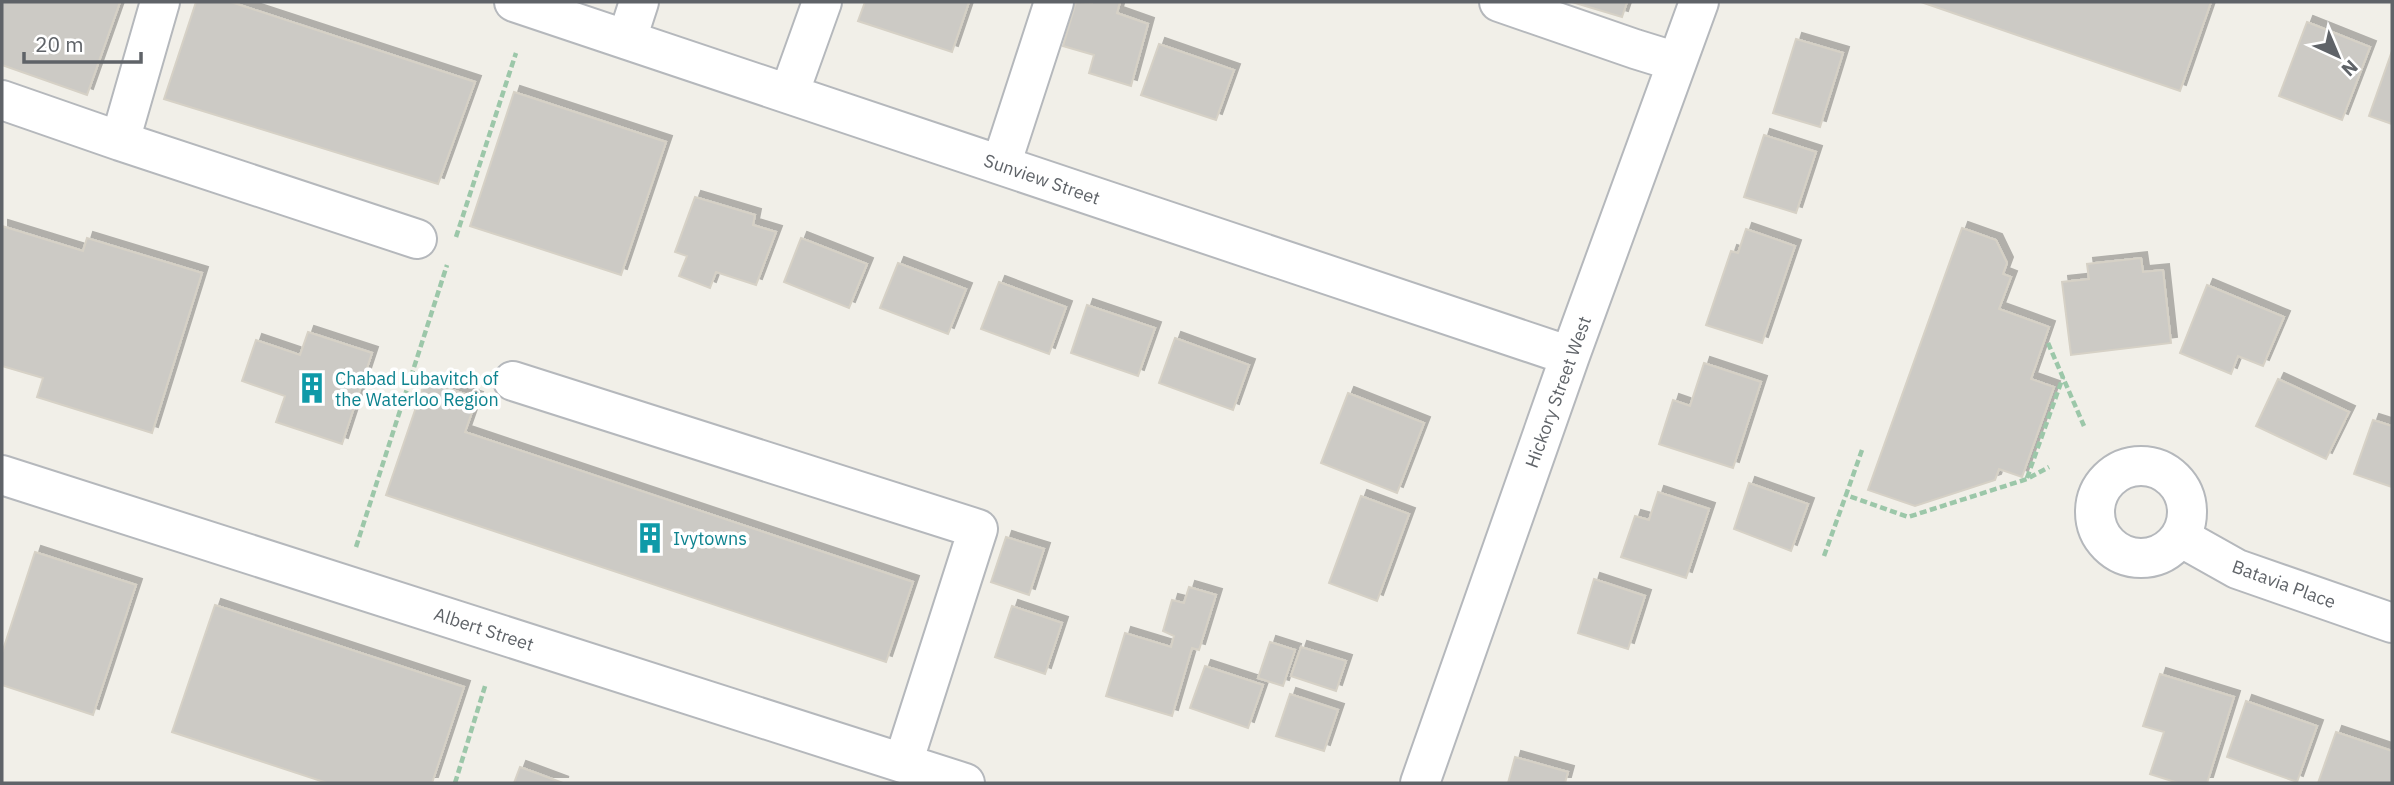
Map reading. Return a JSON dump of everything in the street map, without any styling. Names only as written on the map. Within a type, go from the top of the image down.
[{"type":"street","points":[[120,141],[160,2]]},
{"type":"street","name":"Sunview Street","points":[[514,2],[1570,356]]},
{"type":"street","points":[[626,40],[639,2]]},
{"type":"street","points":[[789,94],[822,2]]},
{"type":"street","points":[[1001,165],[1054,2]]},
{"type":"street","points":[[1499,2],[1677,62]]},
{"type":"street","name":"Hickory Street West","points":[[1420,783],[1570,356],[1699,2]]},
{"type":"street","points":[[2,100],[435,244]]},
{"type":"street","points":[[513,381],[978,529],[903,763]]},
{"type":"street","name":"Albert Street","points":[[2,475],[965,783]]},
{"type":"street","name":"Batavia Place","points":[[2180,537],[2237,569],[2392,623]]},
{"type":"path","points":[[435,244],[516,53]]},
{"type":"path","points":[[355,547],[449,261]]},
{"type":"path","points":[[2048,343],[2084,426]]},
{"type":"path","points":[[2027,479],[2063,377]]},
{"type":"path","points":[[1824,556],[1862,450]]},
{"type":"path","points":[[1846,495],[1908,517],[2027,479],[2049,467]]},
{"type":"path","points":[[455,783],[486,683]]},
{"type":"building","points":[[2,2],[120,2],[87,95],[2,65]]},
{"type":"building","points":[[196,2],[231,2],[475,82],[438,184],[164,99]]},
{"type":"building","points":[[865,2],[969,2],[952,52],[858,21]]},
{"type":"building","points":[[1076,2],[1120,2],[1117,13],[1148,24],[1131,86],[1089,73],[1094,55],[1063,46]]},
{"type":"building","points":[[1572,2],[1627,2],[1622,17]]},
{"type":"building","points":[[1921,2],[2211,2],[2180,91]]},
{"type":"building","points":[[2307,22],[2370,47],[2342,120],[2279,96]]},
{"type":"building","points":[[1796,39],[1843,53],[1820,127],[1773,113]]},
{"type":"building","points":[[1159,44],[1234,70],[1216,120],[1141,95]]},
{"type":"building","points":[[2392,51],[2392,124],[2369,116]]},
{"type":"building","points":[[514,92],[666,142],[621,275],[470,226]]},
{"type":"building","points":[[1764,135],[1816,152],[1796,213],[1744,197]]},
{"type":"building","points":[[695,197],[755,215],[753,225],[776,232],[756,285],[716,272],[710,288],[679,276],[687,256],[675,252]]},
{"type":"building","points":[[2,226],[83,251],[87,238],[202,273],[152,433],[37,397],[43,378],[2,366]]},
{"type":"building","points":[[1962,228],[1996,240],[2007,263],[2003,274],[2011,277],[1999,309],[2049,327],[2031,379],[2054,387],[2022,477],[1999,469],[1995,480],[1915,506],[1868,490]]},
{"type":"building","points":[[1746,229],[1795,246],[1762,343],[1706,325],[1731,251],[1738,253]]},
{"type":"building","points":[[801,238],[867,264],[849,308],[784,282]]},
{"type":"building","points":[[2141,258],[2143,272],[2163,270],[2171,343],[2071,355],[2062,282],[2089,279],[2087,264]]},
{"type":"building","points":[[898,263],[966,289],[948,334],[880,308]]},
{"type":"building","points":[[999,282],[1066,307],[1049,354],[981,329]]},
{"type":"building","points":[[2207,285],[2284,317],[2263,366],[2238,356],[2231,374],[2180,353]]},
{"type":"building","points":[[1087,305],[1155,328],[1138,376],[1071,353]]},
{"type":"building","name":"Chabad Lubavitch of the Waterloo Region","points":[[308,332],[372,353],[342,444],[276,422],[285,396],[242,381],[256,340],[300,355]]},
{"type":"building","points":[[1175,338],[1249,365],[1233,410],[1159,383]]},
{"type":"building","points":[[1704,363],[1761,382],[1733,468],[1659,444],[1673,400],[1690,406]]},
{"type":"building","points":[[2278,379],[2349,412],[2326,459],[2256,426]]},
{"type":"building","name":"Ivytowns","points":[[425,381],[477,398],[465,432],[913,582],[886,662],[386,495]]},
{"type":"building","points":[[1348,393],[1424,423],[1397,493],[1321,463]]},
{"type":"building","points":[[2373,420],[2392,426],[2392,487],[2354,474]]},
{"type":"building","points":[[1749,483],[1808,504],[1791,551],[1734,529]]},
{"type":"building","points":[[1658,492],[1709,509],[1686,578],[1621,557],[1635,516],[1649,520]]},
{"type":"building","points":[[1361,496],[1409,514],[1377,601],[1329,583]]},
{"type":"building","points":[[1006,537],[1044,549],[1029,595],[991,582]]},
{"type":"building","points":[[35,552],[136,585],[93,715],[2,685],[2,653]]},
{"type":"building","points":[[1594,579],[1645,596],[1628,649],[1578,633]]},
{"type":"building","points":[[1189,587],[1216,595],[1199,650],[1192,648],[1172,716],[1106,696],[1125,633],[1171,647],[1174,636],[1163,631],[1172,600],[1184,603]]},
{"type":"building","points":[[215,605],[464,687],[432,783],[327,783],[172,732]]},
{"type":"building","points":[[1012,606],[1062,623],[1045,674],[995,657]]},
{"type":"building","points":[[1270,642],[1295,650],[1283,686],[1258,678]]},
{"type":"building","points":[[1301,647],[1346,661],[1336,691],[1291,676]]},
{"type":"building","points":[[1205,666],[1263,685],[1248,728],[1190,708]]},
{"type":"building","points":[[2160,674],[2234,697],[2207,783],[2178,783],[2150,774],[2164,732],[2143,726]]},
{"type":"building","points":[[1290,694],[1338,710],[1324,751],[1276,736]]},
{"type":"building","points":[[2246,701],[2317,726],[2297,782],[2227,757]]},
{"type":"building","points":[[2336,732],[2392,751],[2392,783],[2318,783]]},
{"type":"building","points":[[1515,757],[1568,772],[1565,783],[1508,783]]},
{"type":"building","points":[[520,767],[563,783],[514,783]]},
{"type":"place","name":"Chabad Lubavitch of the Waterloo Region","points":[[312,388]]},
{"type":"place","name":"Ivytowns","points":[[650,538]]}]
